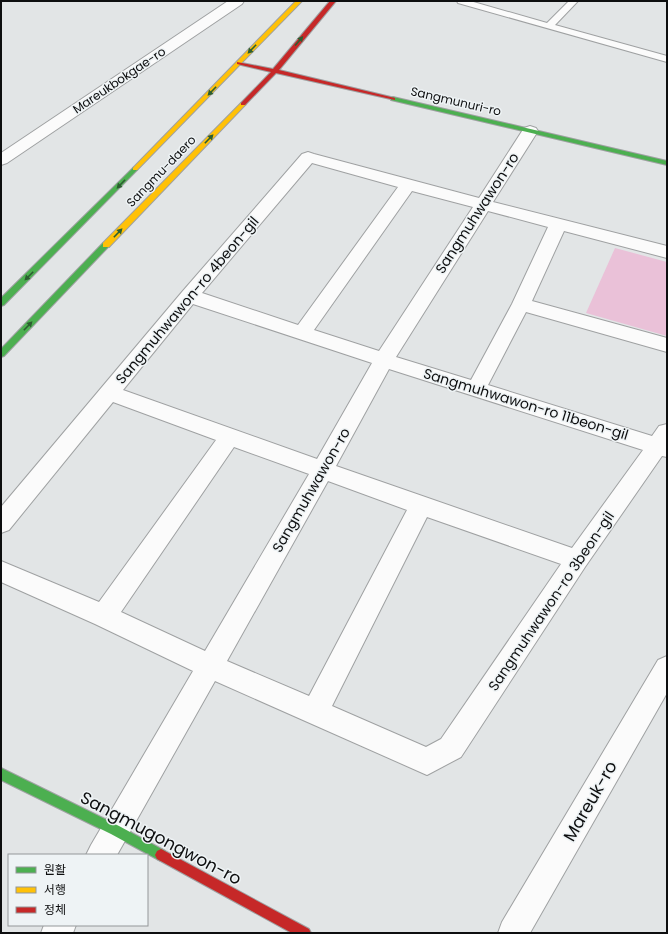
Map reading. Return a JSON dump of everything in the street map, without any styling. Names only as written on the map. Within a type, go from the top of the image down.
[{"type":"main road","name":"Sangmu-daero","points":[[1,303],[93,212],[299,1]]},
{"type":"main road","name":"Sangmu-daero","points":[[1,354],[274,71],[333,1]]},
{"type":"main road","name":"Sangmunuri-ro","points":[[239,63],[667,163]]},
{"type":"main road","name":"Sangmugongwon-ro","points":[[1,774],[115,830],[305,933]]},
{"type":"street","name":"Mareukbokgae-ro","points":[[1,160],[236,1]]},
{"type":"street","name":"Sangmuhwawon-ro","points":[[102,854],[322,471],[384,360],[530,131]]},
{"type":"street","name":"Sangmuhwawon-ro 4beon-gil","points":[[1,523],[189,296],[308,157],[483,204]]},
{"type":"street","points":[[302,333],[408,185]]},
{"type":"street","points":[[483,204],[667,252]]},
{"type":"street","points":[[476,389],[521,304],[558,224]]},
{"type":"street","name":"Sangmuhwawon-ro 11beon-gil","points":[[189,296],[476,389],[664,442]]},
{"type":"street","points":[[521,304],[667,345]]},
{"type":"street","points":[[109,393],[229,438],[577,560]]},
{"type":"street","points":[[104,616],[229,438]]},
{"type":"street","name":"Sangmuhwawon-ro 3beon-gil","points":[[316,712],[427,761],[451,748],[577,560],[664,442]]},
{"type":"street","points":[[1,571],[104,616],[210,666],[316,712],[421,506]]},
{"type":"street","name":"Mareuk-ro","points":[[513,933],[667,668]]},
{"type":"lane","points":[[461,1],[667,59]]},
{"type":"lane","points":[[549,26],[574,1]]},
{"type":"shaded area","points":[[615,248],[667,262],[667,336],[586,313]]},
{"type":"traffic: fast","points":[[393,99],[667,163]]},
{"type":"traffic: fast","points":[[1,303],[135,169]]},
{"type":"traffic: fast","points":[[1,354],[106,245]]},
{"type":"traffic: fast","points":[[1,774],[115,830],[161,855]]},
{"type":"traffic: slow","points":[[135,169],[299,1]]},
{"type":"traffic: slow","points":[[106,245],[243,104]]},
{"type":"traffic: jam","points":[[243,104],[275,71],[333,1]]},
{"type":"traffic: jam","points":[[239,63],[393,99]]},
{"type":"traffic: jam","points":[[161,855],[305,933]]}]
